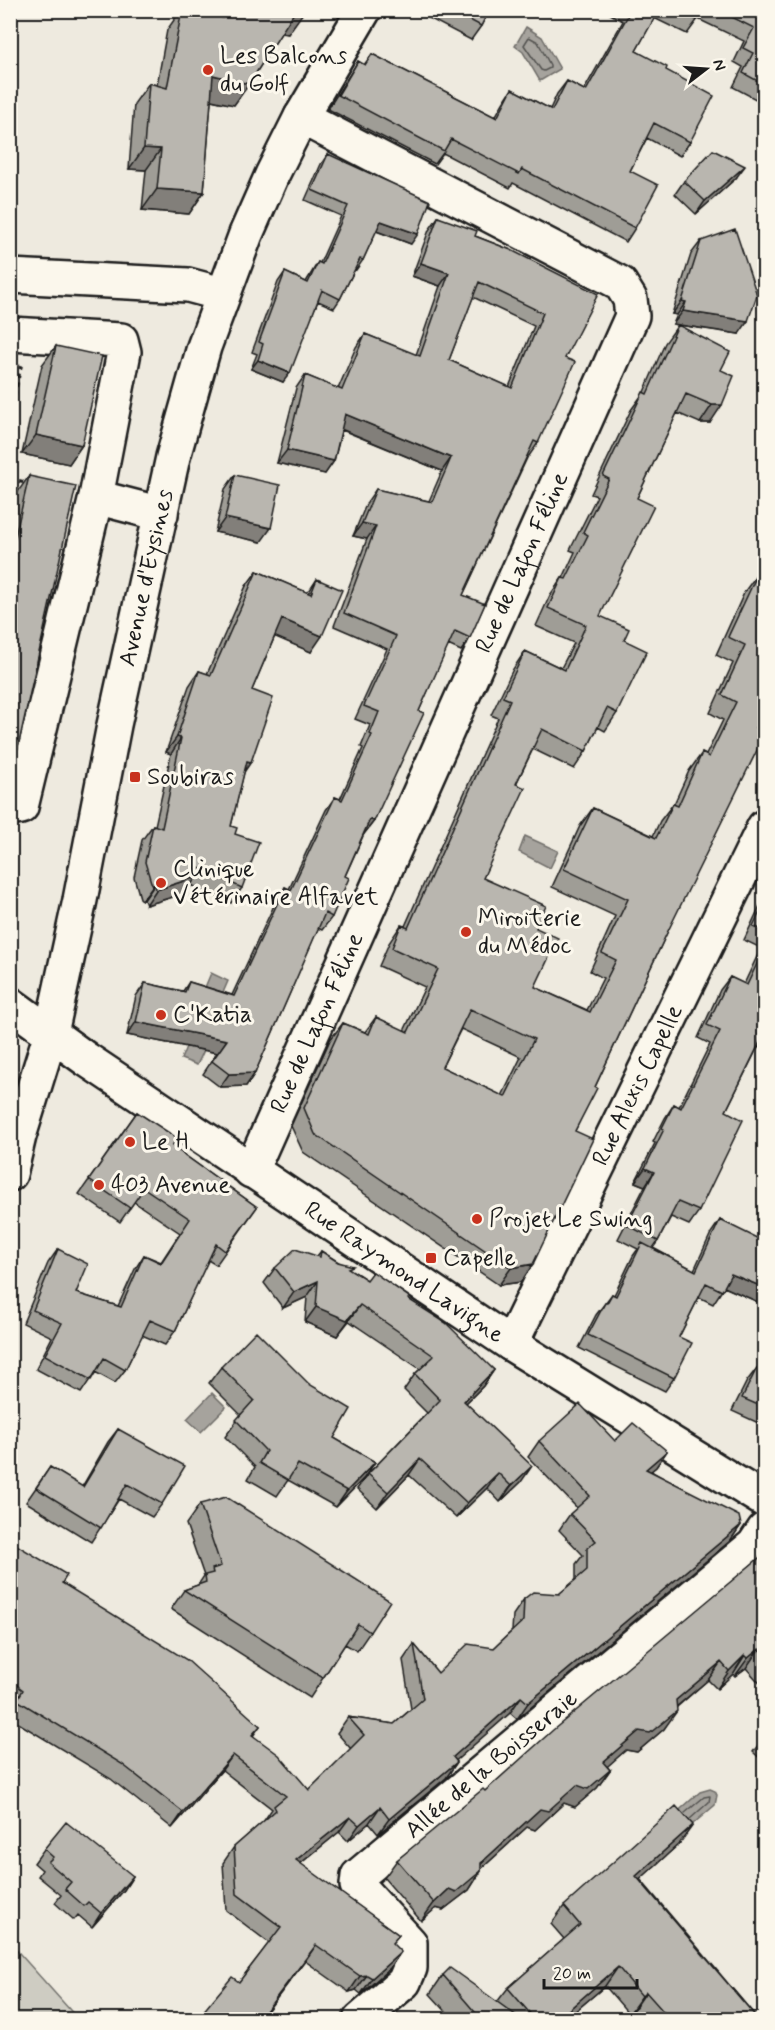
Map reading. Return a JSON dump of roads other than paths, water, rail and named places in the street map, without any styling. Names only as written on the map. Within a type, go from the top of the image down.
[{"type":"street","name":"Avenue d'Eysines","points":[[10,1174],[15,1138],[51,1033],[114,725],[188,402],[222,294],[263,194],[301,117],[364,10]]},
{"type":"street","name":"Rue de Lafon Féline","points":[[251,1171],[632,316],[630,299],[620,283],[301,117]]},
{"type":"street","points":[[10,276],[188,285],[222,294]]},
{"type":"street","points":[[10,809],[21,807],[96,497],[124,352],[121,340],[18,335]]},
{"type":"street","points":[[96,497],[161,514]]},
{"type":"street","name":"Rue Alexis Capelle","points":[[511,1344],[765,826]]},
{"type":"street","name":"Rue Raymond Lavigne","points":[[10,1004],[251,1171],[511,1344],[765,1500]]},
{"type":"street","name":"Allée de la Boisseraie","points":[[360,2019],[404,1982],[410,1968],[410,1943],[357,1885],[358,1876],[754,1545],[765,1530]]},
{"type":"water","points":[[526,27],[542,37],[560,69],[540,81],[523,52],[515,46]]},
{"type":"water","points":[[525,836],[558,851],[550,868],[519,852]]},
{"type":"water","points":[[211,973],[228,981],[215,1011],[198,1004]]},
{"type":"water","points":[[195,1025],[212,1033],[197,1065],[181,1059]]},
{"type":"water","points":[[212,1393],[226,1407],[201,1432],[187,1419]]},
{"type":"water","points":[[710,1789],[717,1795],[715,1805],[687,1829],[674,1815],[700,1792]]},
{"type":"place","name":"Les Balcons du Golf","points":[[208,70]]},
{"type":"place","name":"Soubiras","points":[[135,777]]},
{"type":"place","name":"Clinique Vétérinaire Alfavet","points":[[161,883]]},
{"type":"place","name":"Miroiterie du Médoc","points":[[466,932]]},
{"type":"place","name":"C'Katia","points":[[161,1015]]},
{"type":"place","name":"Le H","points":[[130,1142]]},
{"type":"place","name":"403 Avenue","points":[[99,1185]]},
{"type":"place","name":"Projet Le Swing","points":[[477,1219]]},
{"type":"place","name":"Capelle","points":[[431,1258]]}]
